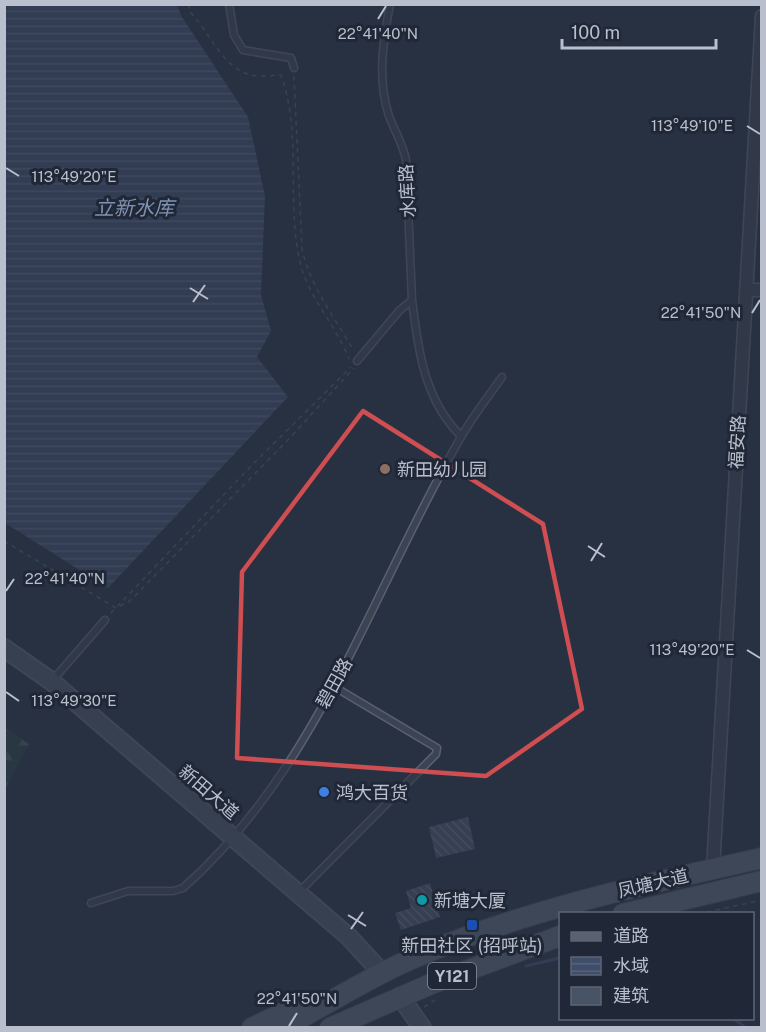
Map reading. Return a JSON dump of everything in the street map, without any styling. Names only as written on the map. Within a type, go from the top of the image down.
[{"type":"main road","name":"凤塘大道","points":[[282,1028],[337,1000],[374,976],[452,942],[518,920],[633,887],[762,858]]},
{"type":"main road","name":"凤塘大道","points":[[631,912],[762,881]]},
{"type":"main road","points":[[518,920],[527,948]]},
{"type":"main road","name":"Y121","points":[[336,1025],[400,996],[559,937]]},
{"type":"main road","points":[[252,1028],[337,988],[374,976]]},
{"type":"street","name":"福安路","points":[[713,869],[762,16]]},
{"type":"street","points":[[746,290],[762,290]]},
{"type":"street","name":"新田大道","points":[[4,648],[51,681],[360,947],[374,976]]},
{"type":"street","points":[[400,996],[422,1028]]},
{"type":"lane","points":[[230,4],[234,35],[243,50],[291,58],[294,68]]},
{"type":"lane","name":"水库路","points":[[390,4],[381,56],[382,85],[389,116],[404,148],[406,160],[412,300],[417,349],[431,392],[446,421],[461,436]]},
{"type":"lane","points":[[355,363],[399,311],[412,300]]},
{"type":"lane","name":"碧田路","points":[[91,903],[128,891],[173,891],[183,888],[232,837],[278,779],[333,686],[461,436],[502,377]]},
{"type":"lane","points":[[51,681],[105,620]]},
{"type":"lane","points":[[298,893],[436,754],[437,748],[333,686]]},
{"type":"path","points":[[189,4],[189,11],[200,21],[221,54],[234,65],[248,75],[281,75],[288,93],[294,127],[295,214],[301,265],[324,314],[355,363]]},
{"type":"path","points":[[116,608],[130,601],[355,368],[355,363],[304,259],[299,232],[301,178],[294,68]]},
{"type":"path","points":[[105,620],[252,465],[355,363]]},
{"type":"path","points":[[4,541],[116,608]]},
{"type":"path","points":[[707,912],[762,900]]},
{"type":"path","points":[[384,1028],[399,1028]]},
{"type":"highlighted area","points":[[363,411],[543,524],[582,709],[486,776],[237,758],[242,572]]},
{"type":"green space","points":[[5,728],[29,744],[5,789]]},
{"type":"water","name":"立新水库","points":[[4,5],[177,5],[182,17],[248,117],[265,196],[261,295],[271,331],[257,357],[288,397],[108,588],[5,523]]},
{"type":"building","points":[[468,817],[475,849],[436,858],[429,827]]},
{"type":"building","name":"新塘大厦","points":[[430,883],[440,917],[401,930],[395,913],[411,908],[406,891]]},
{"type":"waterway","points":[[526,966],[559,958]]},
{"type":"waterway","points":[[736,1020],[746,1028]]},
{"type":"place","name":"新田幼儿园","points":[[385,469]]},
{"type":"place","name":"鸿大百货","points":[[324,792]]},
{"type":"place","name":"新塘大厦","points":[[422,900]]},
{"type":"place","name":"新田社区 (招呼站)","points":[[472,925]]}]
